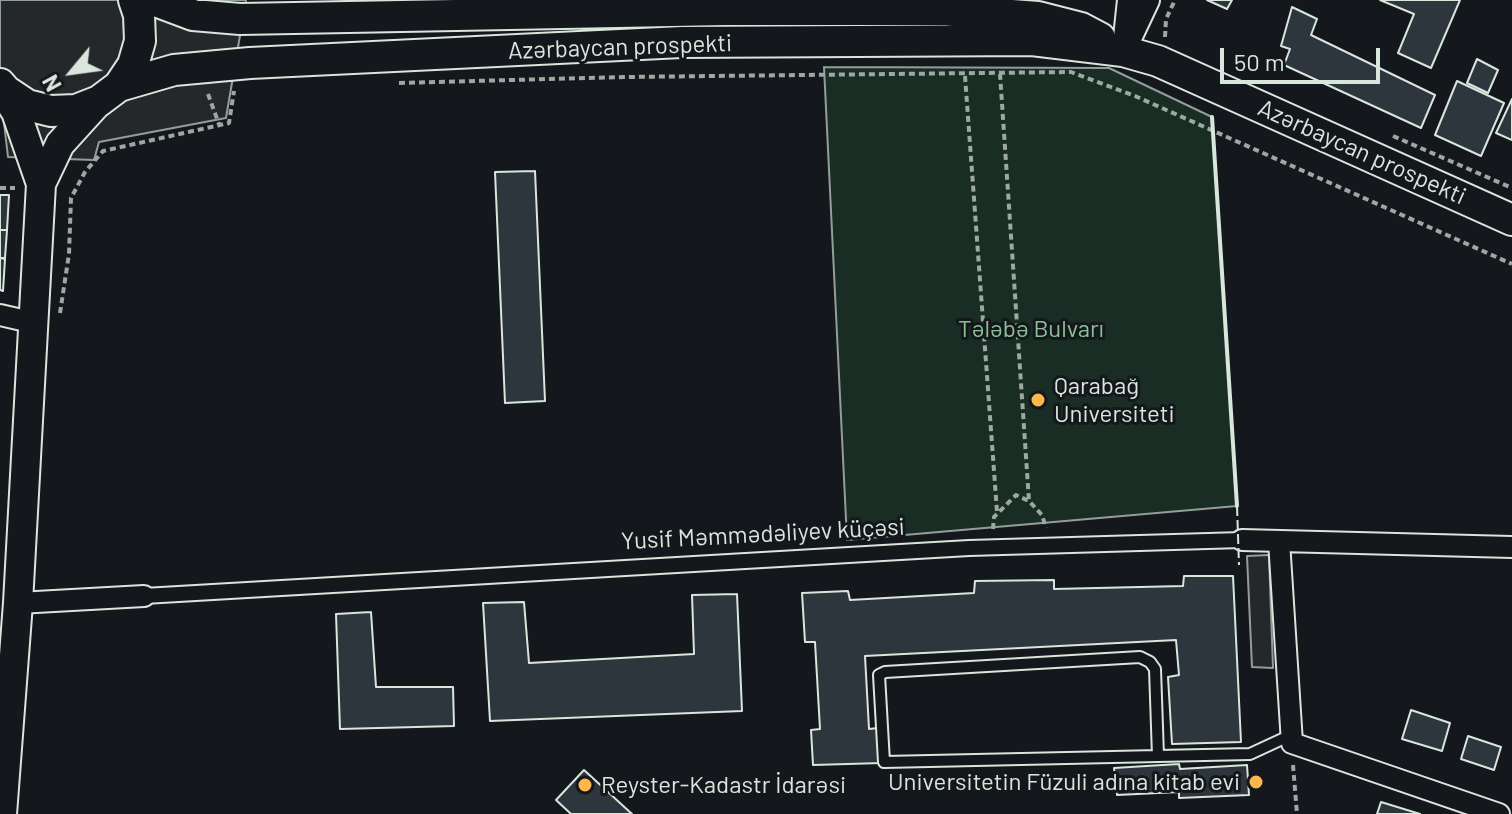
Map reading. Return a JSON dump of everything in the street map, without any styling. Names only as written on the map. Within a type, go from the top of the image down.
[{"type":"main road","points":[[28,186],[60,144],[133,65],[140,41],[139,15],[134,0]]},
{"type":"main road","name":"Azərbaycan prospekti","points":[[153,0],[193,15],[240,19],[725,10],[833,5],[947,10],[1038,17],[1081,28],[1123,51]]},
{"type":"main road","points":[[725,10],[726,44]]},
{"type":"main road","name":"Azərbaycan prospekti","points":[[0,85],[27,105],[51,111],[76,110],[174,70],[250,63],[682,42],[1032,40],[1123,51],[1158,61],[1512,220]]},
{"type":"main road","points":[[0,85],[16,112],[28,186],[35,323],[2,814]]},
{"type":"street","points":[[1123,51],[1128,0]]},
{"type":"street","points":[[1123,51],[1147,0]]},
{"type":"street","points":[[0,315],[35,323]]},
{"type":"street","name":"Yusif Məmmədəliyev küçəsi","points":[[14,603],[969,548],[1242,540],[1512,547]]},
{"type":"street","points":[[1279,541],[1291,739],[1499,814]]},
{"type":"lane","points":[[1158,756],[1155,669],[1140,657],[885,672],[879,675],[884,762],[1250,754],[1291,739]]},
{"type":"path","points":[[1163,36],[1166,19],[1175,0]]},
{"type":"path","points":[[390,83],[1071,72],[1135,96],[1512,264]]},
{"type":"path","points":[[1000,74],[1029,501]]},
{"type":"path","points":[[965,75],[997,512]]},
{"type":"path","points":[[73,190],[103,151],[229,123],[235,82]]},
{"type":"path","points":[[208,94],[220,127]]},
{"type":"path","points":[[0,188],[28,186]]},
{"type":"path","points":[[995,535],[992,521],[997,512],[1016,495],[1029,501],[1045,519],[1047,527],[1044,532]]},
{"type":"path","points":[[1291,739],[1297,814]]},
{"type":"green space","name":"Tələbə Bulvarı","points":[[824,67],[1109,68],[1212,117],[1237,506],[847,540]]},
{"type":"shaded area","points":[[0,0],[246,0],[226,118],[99,142],[94,160],[8,157],[0,105]]},
{"type":"shaded area","points":[[1269,555],[1273,668],[1252,667],[1247,556]]},
{"type":"building","points":[[1207,0],[1232,0],[1227,9]]},
{"type":"building","points":[[1380,0],[1460,0],[1431,68],[1398,53],[1414,14]]},
{"type":"building","points":[[1292,7],[1317,19],[1311,35],[1435,95],[1421,128],[1284,65],[1290,49],[1281,46]]},
{"type":"building","points":[[1477,59],[1498,70],[1488,93],[1467,83]]},
{"type":"building","points":[[1457,81],[1504,103],[1481,156],[1435,135]]},
{"type":"building","points":[[1512,99],[1512,140],[1496,133]]},
{"type":"building","points":[[535,171],[545,401],[505,403],[495,172]]},
{"type":"building","points":[[0,195],[9,195],[7,230],[0,230]]},
{"type":"building","points":[[0,230],[7,230],[5,258],[0,258]]},
{"type":"building","points":[[0,258],[5,259],[3,291],[0,290]]},
{"type":"building","points":[[1184,576],[1233,576],[1241,742],[1172,744],[1168,677],[1179,675],[1176,640],[865,656],[869,729],[878,728],[882,763],[813,765],[811,730],[820,729],[815,642],[805,642],[802,593],[848,591],[850,600],[974,593],[975,581],[1054,580],[1054,589],[1183,586]]},
{"type":"building","points":[[737,594],[742,711],[490,721],[483,603],[524,602],[529,663],[694,654],[692,595]]},
{"type":"building","points":[[371,612],[376,687],[453,687],[454,726],[340,729],[336,614]]},
{"type":"building","points":[[1411,710],[1450,723],[1442,751],[1402,739]]},
{"type":"building","points":[[1468,736],[1501,747],[1494,770],[1461,759]]},
{"type":"building","points":[[1179,764],[1180,769],[1247,765],[1249,795],[1179,798],[1179,792],[1117,795],[1114,768]]},
{"type":"building","name":"Reyster-Kadastr İdarəsi","points":[[584,770],[632,814],[571,814],[556,800]]},
{"type":"building","points":[[1381,802],[1420,814],[1377,814]]},
{"type":"fence","points":[[1237,506],[1239,565]]},
{"type":"wall","points":[[1212,117],[1237,506]]},
{"type":"place","name":"Qarabağ Universiteti","points":[[1038,400]]},
{"type":"place","name":"Universitetin Füzuli adına kitab evi","points":[[1256,782]]},
{"type":"place","name":"Reyster-Kadastr İdarəsi","points":[[585,785]]}]
